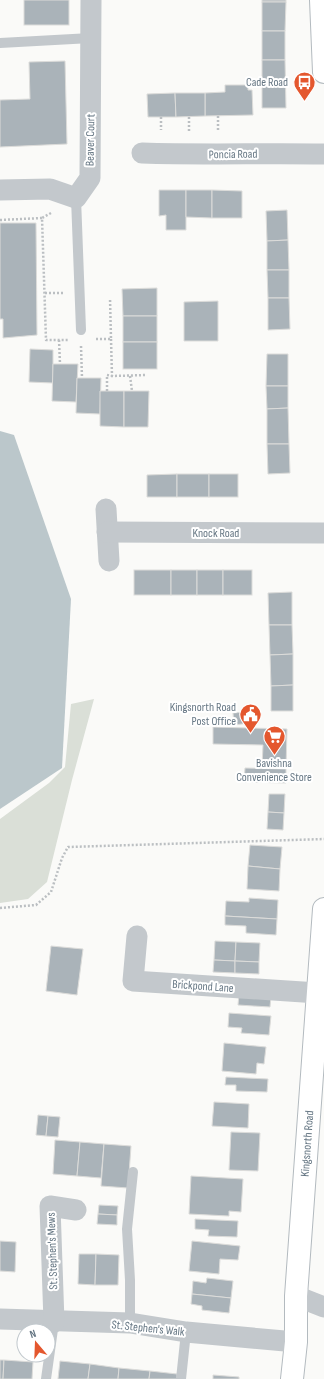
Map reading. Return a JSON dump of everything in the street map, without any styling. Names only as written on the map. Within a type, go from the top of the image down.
[{"type":"street","name":"Beaver Court","points":[[76,198],[90,178],[91,0]]},
{"type":"street","points":[[321,0],[324,72]]},
{"type":"street","name":"Poncia Road","points":[[142,153],[218,155],[245,153],[324,154]]},
{"type":"street","points":[[0,190],[50,189],[76,198]]},
{"type":"street","points":[[106,510],[109,560]]},
{"type":"street","name":"Knock Road","points":[[107,532],[324,533]]},
{"type":"street","name":"Kingsnorth Road","points":[[292,1379],[296,1342],[296,1296],[324,909]]},
{"type":"street","name":"Brickpond Lane","points":[[137,936],[133,981],[318,993]]},
{"type":"street","name":"St. Stephen's Mews","points":[[54,1322],[50,1206],[76,1210]]},
{"type":"street","points":[[296,1296],[324,1306]]},
{"type":"street","name":"St. Stephen's Walk","points":[[0,1319],[54,1322],[130,1323],[186,1332],[296,1342]]},
{"type":"lane","points":[[0,43],[91,38]]},
{"type":"lane","points":[[76,198],[81,335]]},
{"type":"lane","points":[[130,1323],[130,1280],[127,1229],[133,1172]]},
{"type":"lane","points":[[46,1379],[54,1322]]},
{"type":"lane","points":[[181,1379],[186,1332]]},
{"type":"path","points":[[0,220],[42,218],[76,198]]},
{"type":"path","points":[[42,218],[45,293]]},
{"type":"path","points":[[81,335],[82,378]]},
{"type":"path","points":[[111,339],[112,376]]},
{"type":"path","points":[[59,340],[60,364]]},
{"type":"path","points":[[107,391],[107,375],[147,375]]},
{"type":"path","points":[[130,376],[132,390]]},
{"type":"path","points":[[0,908],[36,905],[51,892],[62,858],[68,847],[324,839]]},
{"type":"shaded area","points":[[0,431],[14,435],[71,599],[62,768],[0,809]]},
{"type":"shaded area","points":[[94,699],[47,882],[28,899],[0,903],[0,819],[49,783],[65,767],[71,704]]},
{"type":"building","points":[[24,0],[69,0],[69,25],[24,25]]},
{"type":"building","points":[[262,0],[286,0],[286,2],[262,2]]},
{"type":"building","points":[[262,2],[286,2],[285,31],[262,31]]},
{"type":"building","points":[[262,31],[285,31],[285,60],[262,60]]},
{"type":"building","points":[[262,60],[285,60],[286,108],[262,108]]},
{"type":"building","points":[[65,61],[67,144],[0,147],[0,100],[30,99],[29,62]]},
{"type":"building","points":[[225,85],[248,85],[248,90],[252,90],[253,115],[205,116],[205,93],[225,92]]},
{"type":"building","points":[[175,93],[176,117],[148,117],[147,94]]},
{"type":"building","points":[[175,93],[205,93],[205,116],[176,117]]},
{"type":"building","points":[[159,190],[186,190],[186,230],[166,230],[166,215],[159,216]]},
{"type":"building","points":[[186,190],[212,190],[212,218],[186,217]]},
{"type":"building","points":[[212,190],[242,191],[242,218],[212,218]]},
{"type":"building","points":[[287,210],[288,240],[267,241],[266,211]]},
{"type":"building","points":[[0,223],[36,223],[37,335],[3,338],[3,319],[0,319]]},
{"type":"building","points":[[288,240],[289,270],[267,270],[267,241]]},
{"type":"building","points":[[267,270],[289,270],[289,298],[268,298]]},
{"type":"building","points":[[157,288],[157,316],[123,316],[122,289]]},
{"type":"building","points":[[268,298],[289,298],[290,329],[268,330]]},
{"type":"building","points":[[218,301],[218,341],[184,341],[184,302]]},
{"type":"building","points":[[123,316],[157,316],[157,342],[123,342]]},
{"type":"building","points":[[123,342],[157,342],[157,369],[123,369]]},
{"type":"building","points":[[30,349],[53,350],[53,383],[29,382]]},
{"type":"building","points":[[267,354],[288,354],[288,386],[266,386]]},
{"type":"building","points":[[53,364],[78,364],[76,402],[52,401]]},
{"type":"building","points":[[77,378],[101,378],[100,414],[76,413]]},
{"type":"building","points":[[266,386],[288,386],[288,408],[267,409]]},
{"type":"building","points":[[100,391],[124,391],[124,427],[100,426]]},
{"type":"building","points":[[124,391],[149,391],[148,427],[124,427]]},
{"type":"building","points":[[288,408],[289,444],[267,444],[267,409]]},
{"type":"building","points":[[267,444],[289,444],[290,473],[268,474]]},
{"type":"building","points":[[177,474],[177,497],[147,497],[147,475]]},
{"type":"building","points":[[177,474],[209,474],[209,497],[177,497]]},
{"type":"building","points":[[209,474],[238,474],[238,497],[209,497]]},
{"type":"building","points":[[134,570],[171,570],[171,595],[134,595]]},
{"type":"building","points":[[171,570],[197,570],[197,595],[171,595]]},
{"type":"building","points":[[197,570],[223,570],[223,595],[197,595]]},
{"type":"building","points":[[223,570],[252,570],[252,595],[223,595]]},
{"type":"building","points":[[292,592],[292,625],[269,625],[268,593]]},
{"type":"building","points":[[269,625],[292,625],[293,654],[270,655]]},
{"type":"building","points":[[293,654],[293,685],[271,686],[270,655]]},
{"type":"building","points":[[293,685],[293,711],[271,711],[271,686]]},
{"type":"building","points":[[256,711],[257,722],[234,725],[233,713]]},
{"type":"building","name":"Bavishna Convenience Store","points":[[213,727],[287,729],[286,769],[262,768],[263,745],[213,744]]},
{"type":"building","points":[[245,768],[286,769],[286,783],[244,782]]},
{"type":"building","points":[[269,794],[285,794],[284,813],[268,812]]},
{"type":"building","points":[[268,812],[284,813],[283,830],[267,829]]},
{"type":"building","points":[[250,845],[282,847],[280,869],[248,866]]},
{"type":"building","points":[[248,866],[280,869],[279,891],[247,889]]},
{"type":"building","points":[[249,898],[278,900],[277,919],[225,916],[226,901],[249,902]]},
{"type":"building","points":[[225,916],[277,919],[276,935],[246,933],[246,926],[225,925]]},
{"type":"building","points":[[215,941],[236,942],[235,961],[214,960]]},
{"type":"building","points":[[236,942],[260,943],[259,962],[235,961]]},
{"type":"building","points":[[51,946],[83,949],[77,995],[46,991]]},
{"type":"building","points":[[214,960],[235,961],[235,973],[213,972]]},
{"type":"building","points":[[235,961],[259,962],[259,974],[235,973]]},
{"type":"building","points":[[239,994],[271,996],[270,1007],[238,1005]]},
{"type":"building","points":[[229,1013],[271,1016],[269,1035],[241,1033],[242,1028],[228,1027]]},
{"type":"building","points":[[224,1043],[266,1047],[264,1064],[257,1063],[256,1074],[222,1071]]},
{"type":"building","points":[[226,1077],[268,1079],[267,1092],[236,1091],[236,1085],[225,1085]]},
{"type":"building","points":[[214,1102],[249,1104],[248,1128],[212,1126]]},
{"type":"building","points":[[38,1115],[48,1116],[46,1136],[36,1135]]},
{"type":"building","points":[[48,1116],[60,1117],[58,1137],[46,1136]]},
{"type":"building","points":[[231,1132],[260,1133],[258,1171],[229,1170]]},
{"type":"building","points":[[55,1140],[80,1142],[77,1176],[53,1174]]},
{"type":"building","points":[[80,1142],[104,1144],[101,1178],[77,1176]]},
{"type":"building","points":[[104,1144],[131,1146],[128,1188],[101,1186]]},
{"type":"building","points":[[191,1176],[243,1179],[241,1212],[229,1211],[229,1216],[189,1214]]},
{"type":"building","points":[[99,1205],[118,1206],[117,1215],[98,1214]]},
{"type":"building","points":[[98,1214],[117,1215],[117,1225],[97,1224]]},
{"type":"building","points":[[195,1219],[238,1221],[237,1237],[208,1236],[209,1230],[195,1229]]},
{"type":"building","points":[[0,1241],[16,1242],[15,1272],[0,1271]]},
{"type":"building","points":[[192,1241],[240,1246],[238,1260],[220,1259],[219,1274],[189,1271]]},
{"type":"building","points":[[79,1254],[96,1254],[95,1285],[78,1284]]},
{"type":"building","points":[[96,1254],[119,1255],[118,1285],[95,1285]]},
{"type":"building","points":[[207,1278],[233,1281],[231,1298],[192,1294],[193,1281],[206,1283]]},
{"type":"building","points":[[192,1294],[231,1298],[229,1313],[202,1310],[202,1306],[191,1304]]},
{"type":"building","points":[[0,1360],[4,1360],[3,1379],[0,1379]]},
{"type":"building","points":[[4,1360],[16,1361],[16,1363],[33,1363],[32,1379],[3,1379]]},
{"type":"building","points":[[60,1361],[90,1364],[88,1379],[58,1379]]},
{"type":"building","points":[[90,1364],[119,1368],[118,1379],[88,1379]]},
{"type":"building","points":[[119,1368],[150,1371],[149,1379],[118,1379]]},
{"type":"building","points":[[150,1371],[177,1374],[177,1379],[149,1379]]},
{"type":"building","points":[[213,1375],[239,1377],[239,1379],[213,1379]]},
{"type":"place","name":"Cade Road","points":[[304,102]]},
{"type":"place","name":"Kingsnorth Road Post Office","points":[[251,734]]},
{"type":"place","name":"Bavishna Convenience Store","points":[[274,756]]}]
